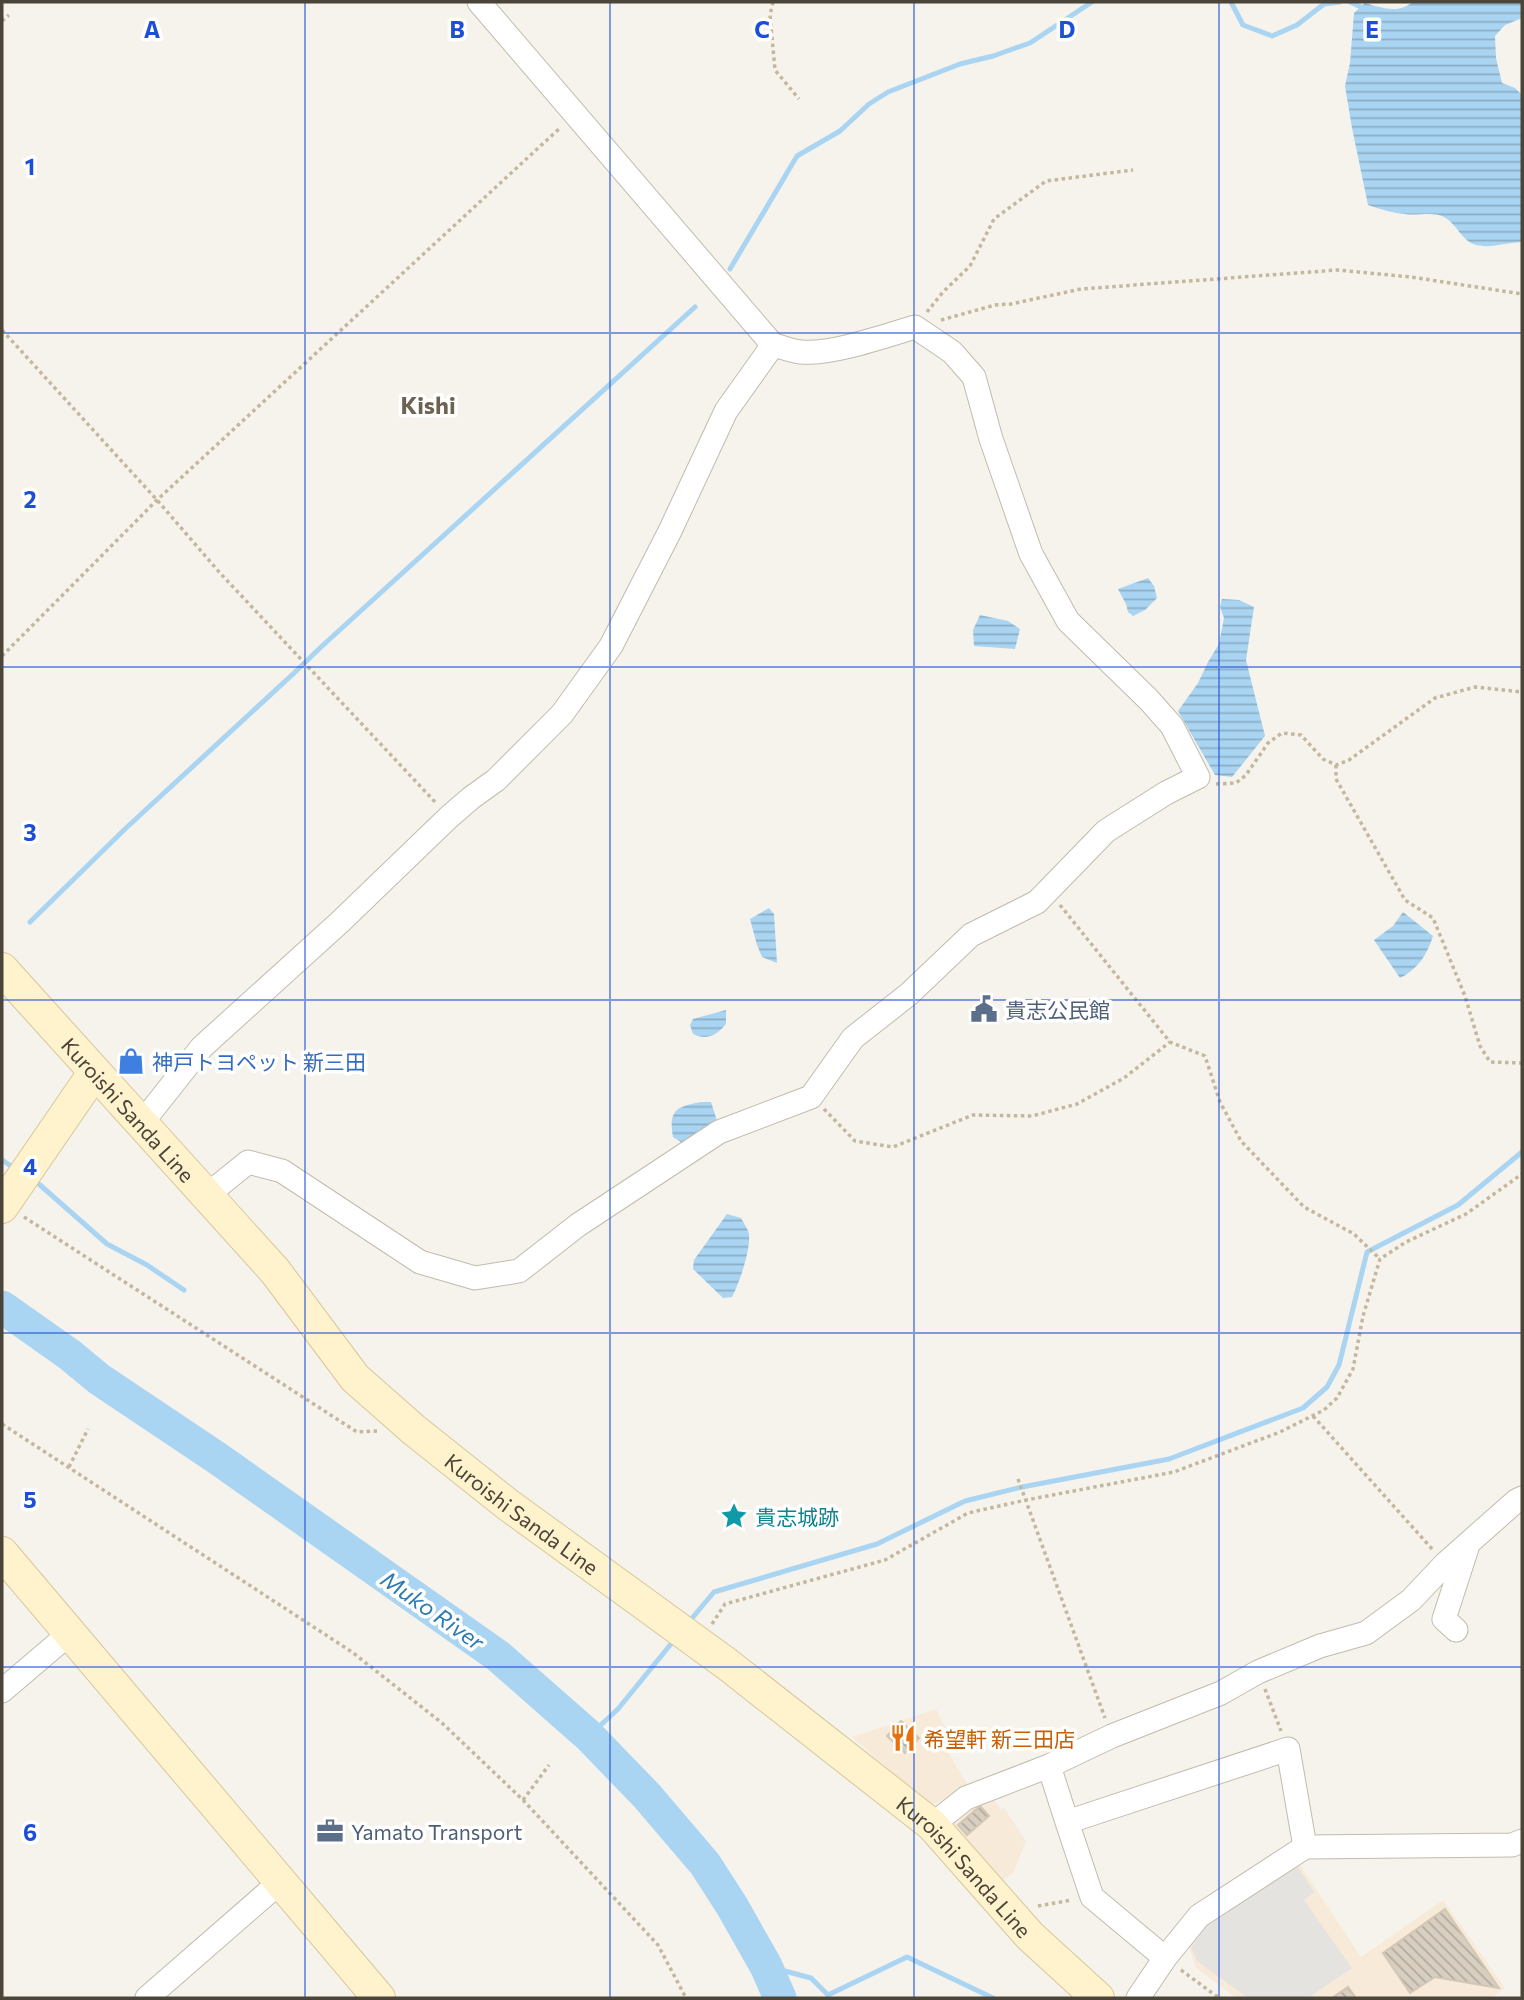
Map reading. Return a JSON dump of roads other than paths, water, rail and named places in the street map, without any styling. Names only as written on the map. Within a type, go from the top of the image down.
[{"type":"main road","name":"Kuroishi Sanda Line","points":[[2,969],[275,1271],[355,1378],[414,1430],[507,1504],[690,1637],[932,1825],[1030,1936],[1098,1998]]},
{"type":"main road","points":[[3,1206],[94,1073]]},
{"type":"main road","points":[[2,1553],[379,1998]]},
{"type":"street","points":[[206,1196],[248,1162],[282,1171],[420,1262],[475,1278],[519,1270],[579,1225],[719,1132],[811,1097],[853,1038],[909,994],[971,935],[1037,902],[1107,831],[1166,793],[1198,777],[1172,726],[1069,621],[1031,554],[991,439],[974,377],[952,352],[915,327],[847,346],[816,351],[801,352],[773,345],[479,2]]},
{"type":"street","points":[[141,1124],[202,1047],[340,922],[449,817],[496,780],[562,714],[611,646],[670,531],[726,411],[773,345]]},
{"type":"street","points":[[932,1825],[966,1798],[1221,1693],[1258,1672],[1320,1646],[1366,1633],[1411,1600],[1446,1563],[1522,1498]]},
{"type":"street","points":[[1456,1630],[1444,1619],[1468,1545]]},
{"type":"street","points":[[2,1691],[70,1633]]},
{"type":"street","points":[[1067,1822],[1288,1749],[1305,1847]]},
{"type":"street","points":[[1048,1766],[1092,1897],[1165,1958]]},
{"type":"street","points":[[1138,1998],[1165,1958],[1199,1916],[1305,1847],[1512,1845],[1522,1841]]},
{"type":"street","points":[[147,1998],[280,1882]]},
{"type":"water","points":[[1413,2],[1522,2],[1522,18],[1505,25],[1495,36],[1496,58],[1502,83],[1515,88],[1522,95],[1522,242],[1480,246],[1468,241],[1451,222],[1440,215],[1400,213],[1368,205],[1345,86],[1350,63],[1354,13],[1365,3],[1396,9]]},
{"type":"water","points":[[1148,578],[1154,586],[1157,598],[1145,610],[1133,616],[1128,612],[1118,589]]},
{"type":"water","points":[[1222,599],[1239,600],[1254,607],[1246,660],[1265,736],[1232,777],[1215,775],[1178,711],[1198,683],[1219,644],[1224,618],[1220,607]]},
{"type":"water","points":[[980,615],[1008,621],[1020,629],[1015,649],[974,646],[973,630]]},
{"type":"water","points":[[769,908],[774,914],[777,963],[762,957],[750,919]]},
{"type":"water","points":[[1403,912],[1433,936],[1421,961],[1400,978],[1374,940],[1393,926]]},
{"type":"water","points":[[726,1010],[726,1024],[719,1031],[707,1037],[693,1034],[690,1025],[693,1019]]},
{"type":"water","points":[[711,1102],[718,1124],[687,1146],[673,1137],[673,1115],[686,1105]]},
{"type":"water","points":[[727,1214],[741,1218],[749,1240],[735,1291],[732,1297],[723,1298],[693,1269],[694,1260]]},
{"type":"waterway","points":[[730,269],[797,156],[840,131],[869,104],[888,92],[960,64],[1030,43],[1092,2]]},
{"type":"waterway","points":[[1231,2],[1243,25],[1272,36],[1297,25],[1324,4],[1340,2]]},
{"type":"waterway","points":[[1350,2],[1361,7]]},
{"type":"waterway","points":[[30,922],[125,829],[321,647],[695,307]]},
{"type":"waterway","points":[[688,1623],[714,1592],[877,1544],[965,1501],[1022,1487],[1169,1459],[1303,1408],[1327,1387],[1339,1365],[1367,1252],[1458,1205],[1522,1152]]},
{"type":"waterway","points":[[2,1160],[14,1168]]},
{"type":"waterway","points":[[31,1179],[107,1244],[147,1265],[184,1290]]},
{"type":"waterway","name":"Muko River","points":[[2,1307],[99,1379],[217,1458],[498,1656],[589,1736],[647,1796],[705,1864],[766,1966],[780,1998]]},
{"type":"waterway","points":[[589,1736],[618,1709],[675,1639]]},
{"type":"waterway","points":[[766,1966],[811,1978],[828,1995],[907,1957],[993,1998]]},
{"type":"place","name":"貴志公民館","points":[[984,1009]]},
{"type":"place","name":"神戸トヨペット 新三田","points":[[131,1061]]},
{"type":"place","name":"貴志城跡","points":[[734,1516]]},
{"type":"place","name":"希望軒 新三田店","points":[[903,1738]]},
{"type":"place","name":"Yamato Transport","points":[[330,1831]]},
{"type":"district","name":"Kishi","points":[[428,404]]}]
